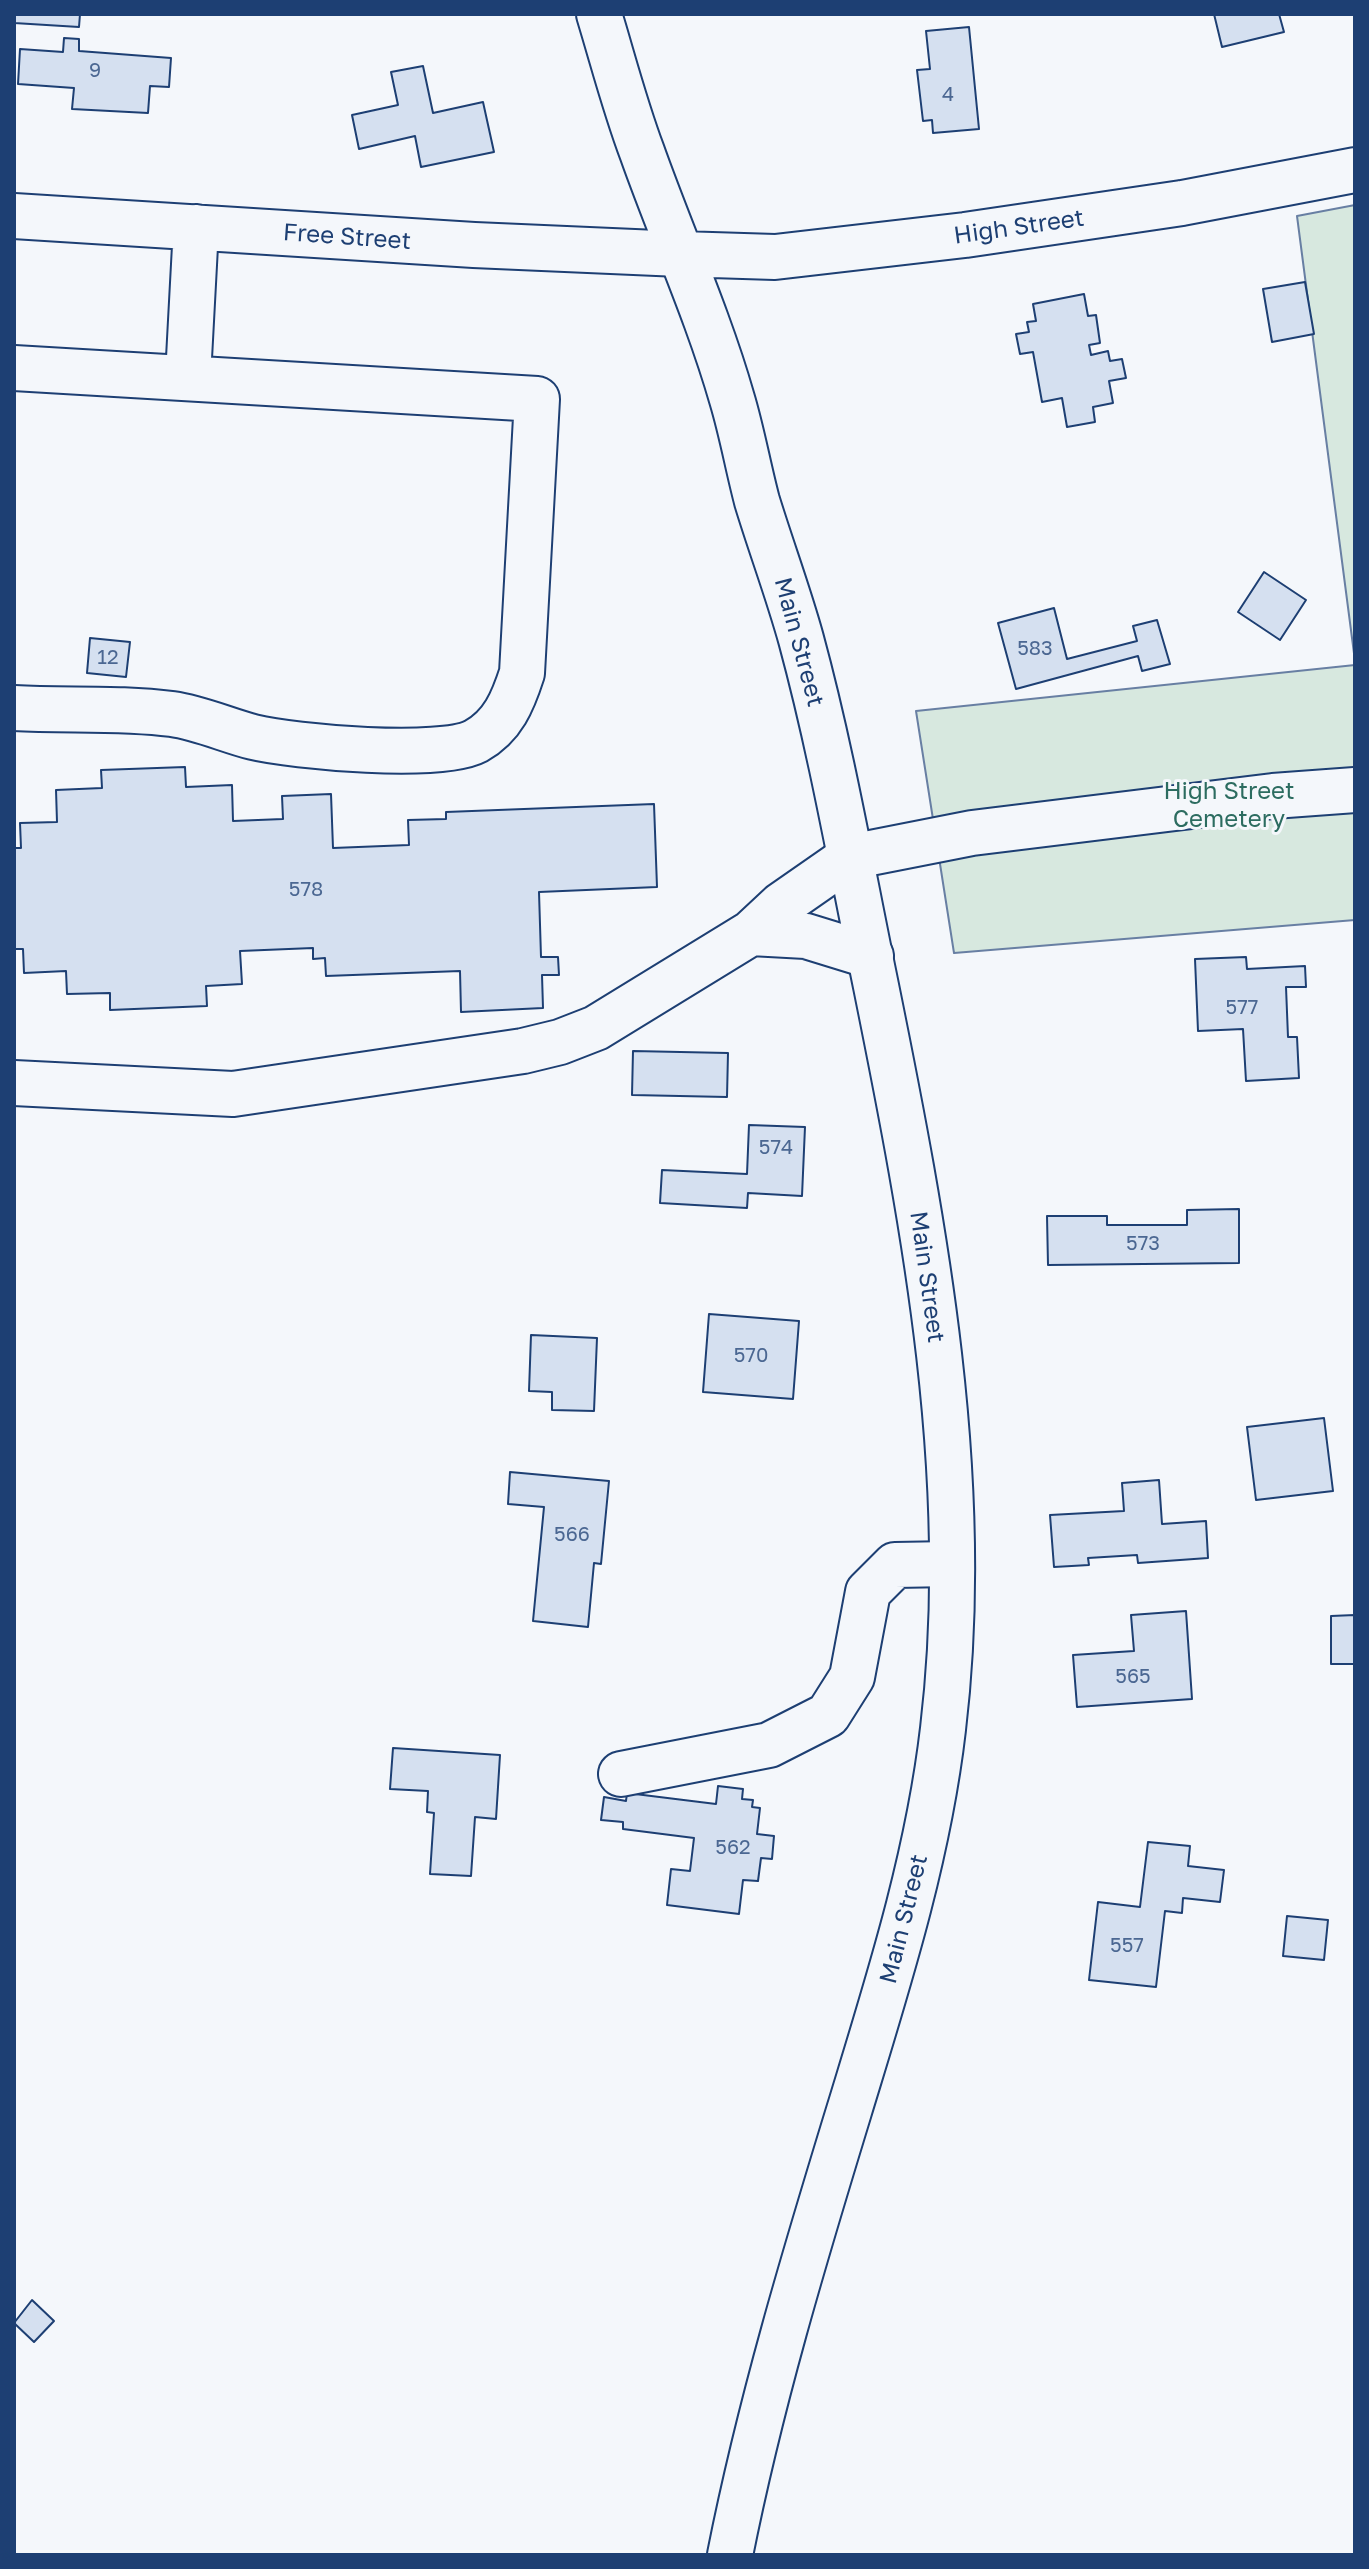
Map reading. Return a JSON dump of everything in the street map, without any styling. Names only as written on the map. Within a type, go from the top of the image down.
[{"type":"main road","name":"Main Street","points":[[599,14],[640,148],[733,401],[756,497],[800,636],[850,857],[901,1106],[933,1306],[946,1434],[951,1564],[948,1687],[936,1781],[920,1863],[888,1984],[781,2338],[749,2460],[730,2555]]},
{"type":"main road","name":"High Street","points":[[680,254],[775,257],[965,235],[1182,203],[1355,170]]},
{"type":"main road","name":"Free Street","points":[[14,216],[474,245],[680,254]]},
{"type":"main road","points":[[188,377],[196,227]]},
{"type":"main road","points":[[14,368],[537,399],[522,673],[513,702],[498,724],[474,742],[440,751],[293,745],[171,714],[14,708]]},
{"type":"main road","points":[[14,1083],[233,1094],[523,1051],[560,1042],[596,1028],[751,933],[781,905],[850,857],[972,833],[1273,796],[1355,790]]},
{"type":"main road","points":[[751,933],[806,936],[871,956]]},
{"type":"main road","points":[[621,1774],[769,1745],[828,1715],[852,1677],[868,1592],[895,1565],[951,1564]]},
{"type":"green space","points":[[1355,205],[1355,661],[1297,216]]},
{"type":"green space","name":"High Street Cemetery","points":[[1355,665],[1355,920],[954,953],[916,711]]},
{"type":"building","points":[[14,14],[80,14],[79,27],[14,23]]},
{"type":"building","points":[[1214,14],[1279,14],[1284,32],[1222,47]]},
{"type":"building","points":[[969,27],[979,129],[933,133],[932,120],[923,121],[917,70],[930,69],[926,31]]},
{"type":"building","points":[[64,38],[79,39],[79,51],[171,58],[169,87],[150,86],[148,113],[72,109],[74,88],[18,84],[20,49],[63,52]]},
{"type":"building","points":[[423,66],[433,113],[483,102],[494,152],[421,167],[415,136],[359,149],[352,115],[398,105],[391,72]]},
{"type":"building","points":[[1305,282],[1314,334],[1272,342],[1263,289]]},
{"type":"building","points":[[1084,294],[1088,316],[1096,315],[1100,343],[1089,345],[1091,355],[1108,351],[1110,361],[1122,359],[1126,378],[1109,381],[1113,403],[1093,407],[1095,422],[1067,427],[1062,398],[1042,402],[1033,352],[1020,354],[1016,334],[1029,332],[1027,322],[1036,321],[1033,304]]},
{"type":"building","points":[[1264,572],[1306,600],[1280,640],[1238,612]]},
{"type":"building","points":[[1054,608],[1067,659],[1137,641],[1133,626],[1157,620],[1170,664],[1142,671],[1138,656],[1016,689],[998,623]]},
{"type":"building","points":[[90,638],[130,642],[126,677],[87,673]]},
{"type":"building","points":[[185,767],[186,787],[232,785],[233,821],[283,819],[282,796],[331,794],[333,848],[409,845],[408,820],[446,819],[446,812],[654,804],[657,887],[539,892],[541,957],[558,957],[559,975],[542,975],[543,1008],[461,1012],[460,971],[326,976],[325,958],[313,959],[313,948],[240,951],[242,984],[206,986],[207,1006],[110,1010],[110,993],[67,994],[66,971],[24,973],[23,949],[14,949],[14,848],[21,848],[20,823],[57,822],[56,790],[102,788],[101,770]]},
{"type":"building","points":[[1246,957],[1247,969],[1305,966],[1306,987],[1286,987],[1288,1037],[1297,1037],[1299,1078],[1246,1081],[1243,1029],[1198,1031],[1195,959]]},
{"type":"building","points":[[633,1051],[728,1053],[727,1097],[632,1095]]},
{"type":"building","points":[[749,1125],[805,1127],[802,1196],[748,1193],[747,1208],[660,1203],[662,1170],[747,1174]]},
{"type":"building","points":[[1239,1209],[1239,1263],[1048,1265],[1047,1216],[1107,1216],[1107,1225],[1187,1225],[1187,1210]]},
{"type":"building","points":[[709,1314],[799,1321],[793,1399],[703,1392]]},
{"type":"building","points":[[531,1335],[597,1338],[594,1411],[552,1410],[552,1392],[529,1391]]},
{"type":"building","points":[[1324,1418],[1333,1491],[1256,1500],[1247,1427]]},
{"type":"building","points":[[510,1472],[609,1481],[601,1564],[594,1563],[588,1627],[533,1621],[544,1507],[508,1504]]},
{"type":"building","points":[[1159,1480],[1162,1524],[1206,1521],[1208,1558],[1138,1563],[1137,1555],[1088,1558],[1089,1565],[1054,1567],[1050,1515],[1124,1511],[1122,1483]]},
{"type":"building","points":[[1186,1611],[1192,1699],[1077,1707],[1073,1655],[1134,1651],[1131,1615]]},
{"type":"building","points":[[1355,1615],[1355,1664],[1331,1664],[1331,1616]]},
{"type":"building","points":[[393,1748],[500,1755],[496,1819],[475,1817],[471,1876],[430,1874],[434,1813],[427,1812],[428,1791],[390,1789]]},
{"type":"building","points":[[718,1786],[743,1789],[742,1799],[753,1800],[752,1807],[760,1808],[757,1834],[774,1836],[772,1859],[761,1858],[758,1881],[743,1880],[739,1914],[667,1905],[671,1869],[690,1871],[694,1838],[623,1829],[623,1822],[601,1820],[604,1797],[626,1801],[627,1793],[716,1804]]},
{"type":"building","points":[[1148,1842],[1190,1846],[1188,1866],[1224,1870],[1220,1902],[1183,1898],[1182,1913],[1165,1911],[1156,1987],[1089,1980],[1098,1902],[1140,1907]]},
{"type":"building","points":[[1287,1916],[1328,1920],[1324,1960],[1283,1956]]},
{"type":"building","points":[[32,2300],[54,2321],[34,2342],[14,2323]]}]
